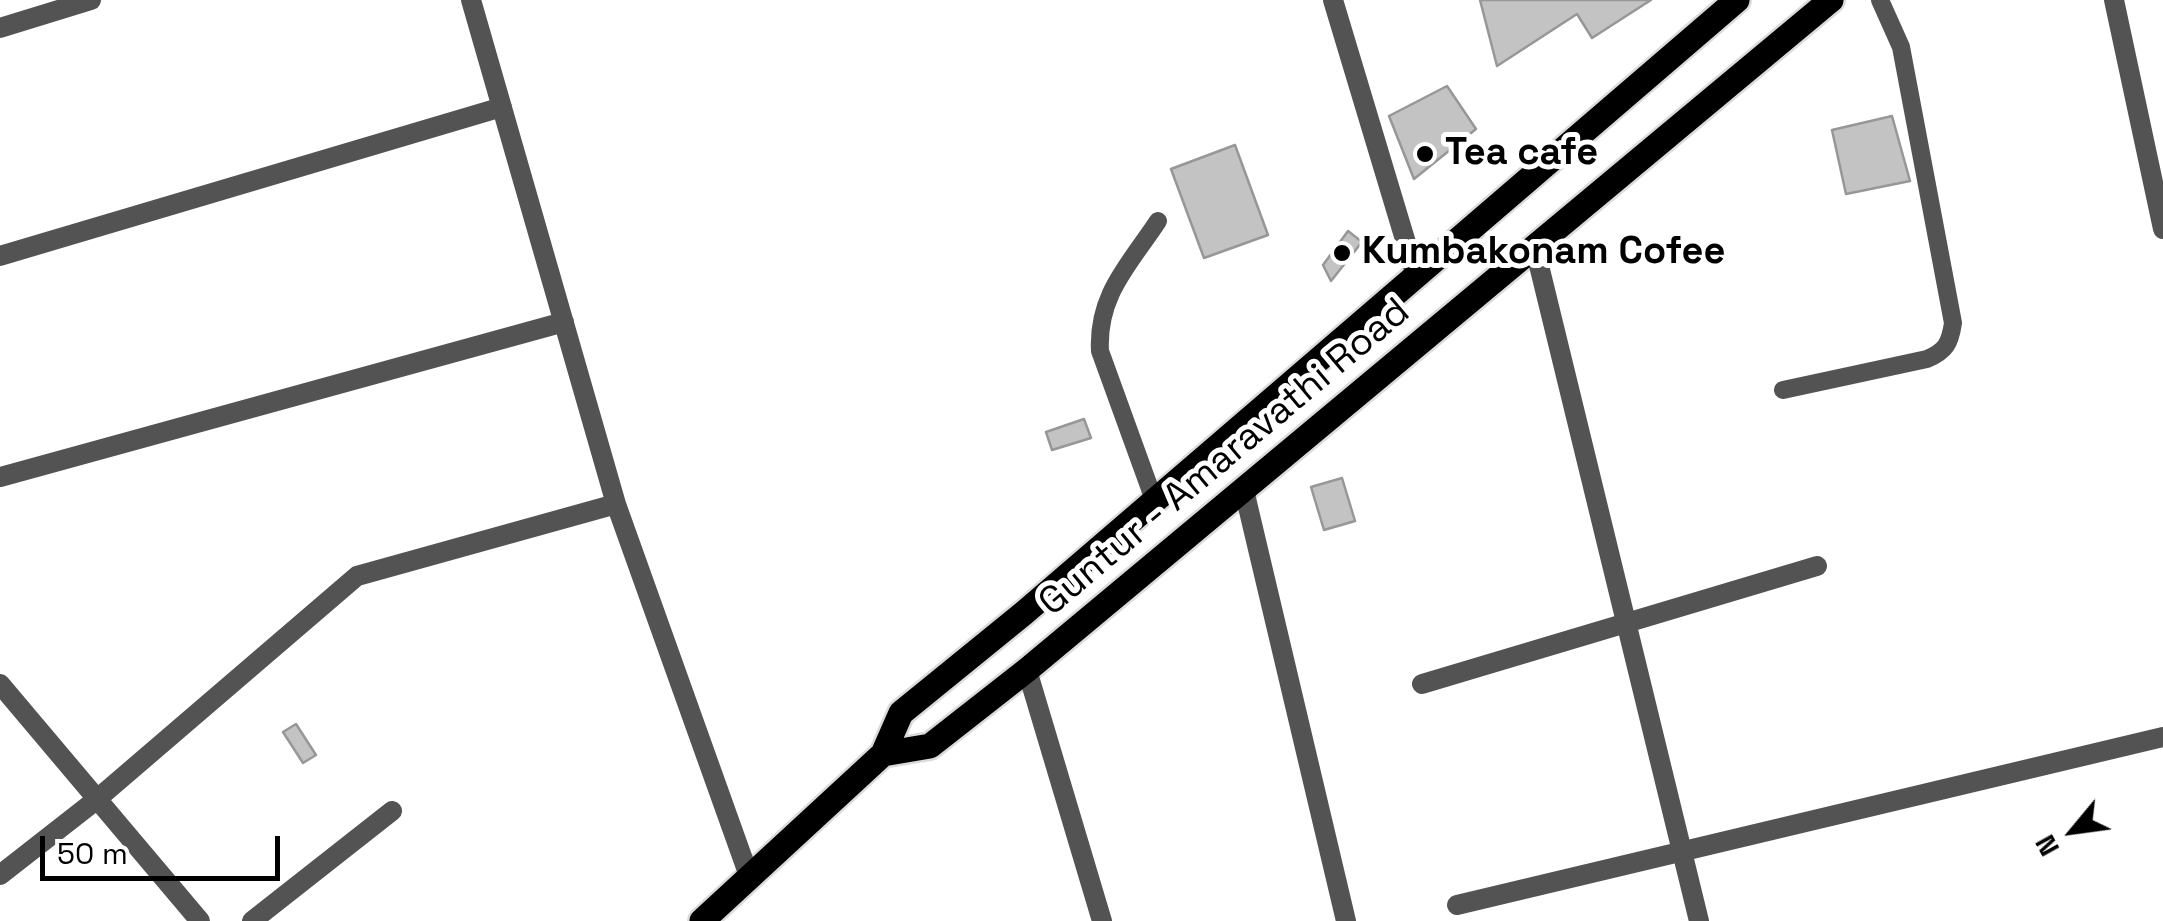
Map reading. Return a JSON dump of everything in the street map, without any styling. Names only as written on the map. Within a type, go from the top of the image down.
[{"type":"main road","name":"Guntur - Amaravathi Road","points":[[702,921],[882,754],[901,713],[1024,613],[1737,0]]},
{"type":"main road","name":"Guntur - Amaravathi Road","points":[[882,754],[930,746],[1026,670],[1831,0]]},
{"type":"street","points":[[0,28],[91,0]]},
{"type":"street","points":[[471,0],[616,504],[749,876]]},
{"type":"street","points":[[1333,0],[1416,276]]},
{"type":"street","points":[[2114,0],[2163,229]]},
{"type":"street","points":[[0,256],[502,107]]},
{"type":"street","points":[[1535,248],[1698,921]]},
{"type":"street","points":[[0,477],[564,322]]},
{"type":"street","points":[[1244,490],[1346,921]]},
{"type":"street","points":[[0,876],[96,800],[357,576],[616,504]]},
{"type":"street","points":[[1422,684],[1817,566]]},
{"type":"street","points":[[1026,670],[1102,921]]},
{"type":"street","points":[[0,684],[200,921]]},
{"type":"street","points":[[1457,905],[2163,737]]},
{"type":"street","points":[[252,921],[392,811]]},
{"type":"lane","points":[[1782,390],[1927,359],[1941,353],[1950,342],[1953,322],[1901,47],[1880,0]]},
{"type":"lane","points":[[1154,500],[1100,351],[1099,325],[1105,300],[1158,221]]},
{"type":"building","points":[[1480,0],[1651,0],[1592,38],[1577,14],[1497,66]]},
{"type":"building","name":"Tea cafe","points":[[1447,86],[1476,129],[1414,179],[1389,116]]},
{"type":"building","points":[[1892,116],[1910,181],[1846,194],[1832,130]]},
{"type":"building","points":[[1235,145],[1268,235],[1204,258],[1171,169]]},
{"type":"building","name":"Kumbakonam Cofee","points":[[1348,231],[1362,242],[1331,281],[1323,265]]},
{"type":"building","points":[[1084,419],[1091,438],[1052,450],[1046,432]]},
{"type":"building","points":[[1342,478],[1355,521],[1324,530],[1311,487]]},
{"type":"building","points":[[296,724],[316,755],[303,763],[283,732]]},
{"type":"place","name":"Tea cafe","points":[[1425,154]]},
{"type":"place","name":"Kumbakonam Cofee","points":[[1342,253]]}]
